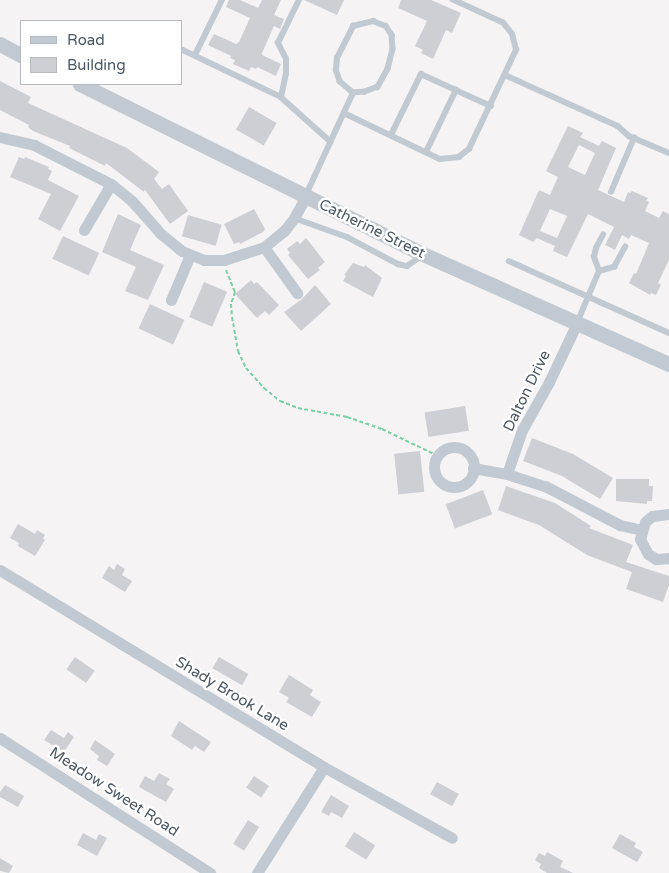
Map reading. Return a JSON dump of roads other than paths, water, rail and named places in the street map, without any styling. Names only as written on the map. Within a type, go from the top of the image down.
[{"type":"street","points":[[0,44],[20,54]]},
{"type":"street","name":"Catherine Street","points":[[86,85],[424,255],[669,364]]},
{"type":"street","points":[[0,137],[34,145],[79,166],[111,184],[132,201],[160,234],[182,251],[204,260],[224,260],[264,247],[280,235],[294,218],[306,196]]},
{"type":"street","points":[[84,230],[111,184]]},
{"type":"street","points":[[264,247],[297,293]]},
{"type":"street","points":[[171,300],[190,255]]},
{"type":"street","name":"Dalton Drive","points":[[507,474],[522,430],[549,382],[577,323]]},
{"type":"street","points":[[458,448],[471,457],[473,468],[470,479],[464,484],[449,487],[437,478],[434,463],[444,450],[458,448]]},
{"type":"street","points":[[473,468],[507,474],[545,486],[620,525],[641,530]]},
{"type":"street","points":[[669,514],[652,516],[645,522],[641,530],[640,539],[648,554],[656,559],[669,558]]},
{"type":"street","name":"Shady Brook Lane","points":[[0,570],[324,767],[452,838]]},
{"type":"street","name":"Meadow Sweet Road","points":[[0,738],[210,873]]},
{"type":"street","points":[[256,873],[324,767]]},
{"type":"lane","points":[[195,55],[222,0]]},
{"type":"lane","points":[[281,96],[286,74],[286,59],[278,43],[299,0]]},
{"type":"lane","points":[[344,113],[440,159],[459,157],[469,149],[516,50],[512,34],[503,23],[453,0]]},
{"type":"lane","points":[[373,21],[386,26],[392,35],[394,49],[388,69],[378,87],[365,92],[353,93],[340,82],[336,71],[337,58],[343,41],[353,26],[373,21]]},
{"type":"lane","points":[[182,49],[281,96],[331,142]]},
{"type":"lane","points":[[390,135],[421,74],[491,106]]},
{"type":"lane","points":[[505,75],[618,126],[634,138],[669,153]]},
{"type":"lane","points":[[426,152],[456,90]]},
{"type":"lane","points":[[306,196],[353,93]]},
{"type":"lane","points":[[611,192],[634,138]]},
{"type":"lane","points":[[294,218],[347,237],[398,264],[407,266],[424,255]]},
{"type":"lane","points":[[577,323],[599,271],[594,257],[596,248],[603,235]]},
{"type":"lane","points":[[599,271],[614,267],[625,246]]},
{"type":"lane","points":[[509,261],[669,333]]}]
